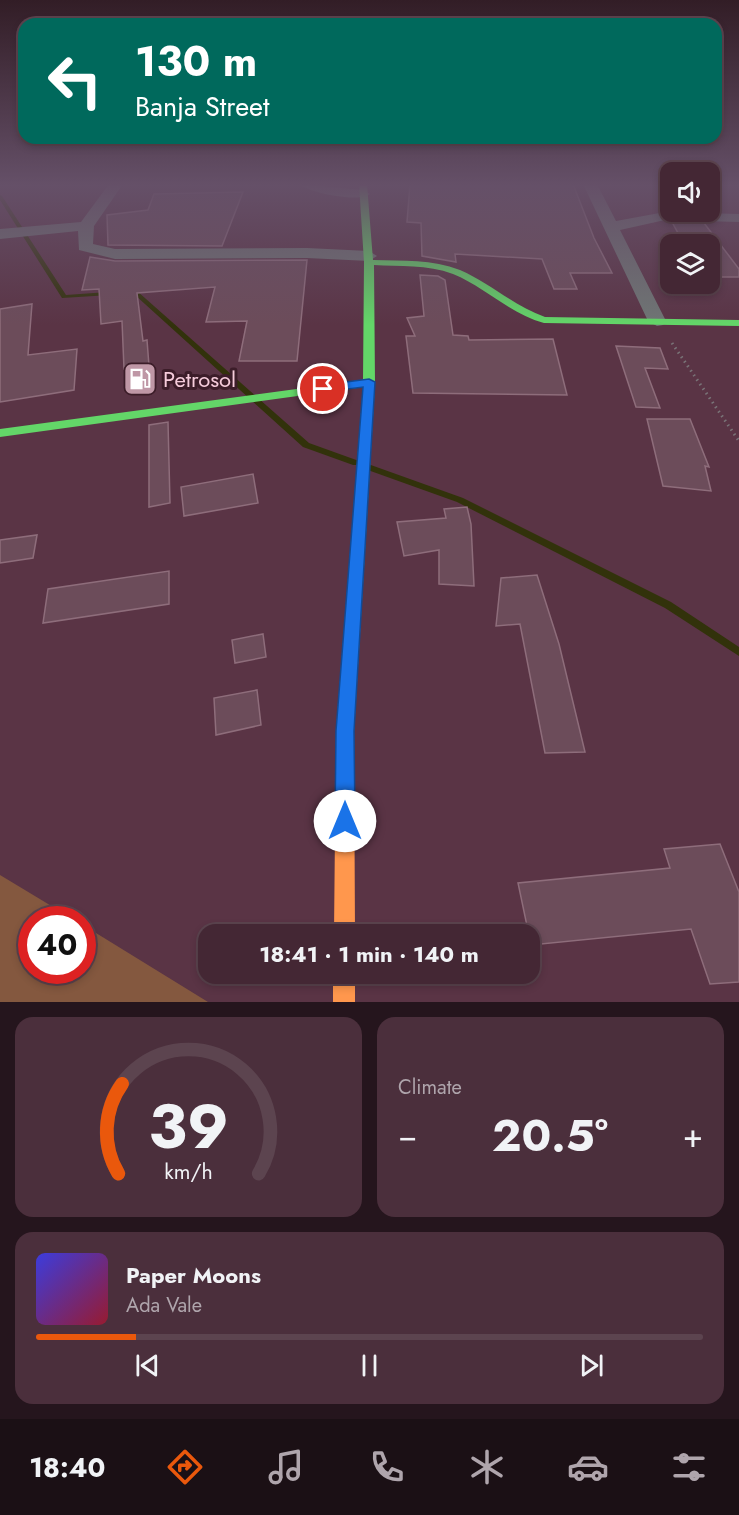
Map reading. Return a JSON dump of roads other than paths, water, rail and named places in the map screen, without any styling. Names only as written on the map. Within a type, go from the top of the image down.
[{"type":"street","points":[[0,234],[35,231]]},
{"type":"street","points":[[86,231],[85,247],[115,254],[307,253],[443,267],[455,271],[513,310],[544,320],[739,323]]},
{"type":"street","points":[[344,924],[345,731],[369,382],[369,259],[367,231]]},
{"type":"street","points":[[613,231],[657,321]]},
{"type":"street","points":[[0,433],[369,382]]},
{"type":"street","points":[[344,984],[344,1002]]},
{"type":"waterway","points":[[22,231],[64,297],[108,294]]},
{"type":"waterway","points":[[127,293],[137,293],[306,445],[356,463]]},
{"type":"waterway","points":[[368,467],[460,500],[668,605],[739,652]]},
{"type":"place","name":"Petrosol","points":[[140,379]]}]
